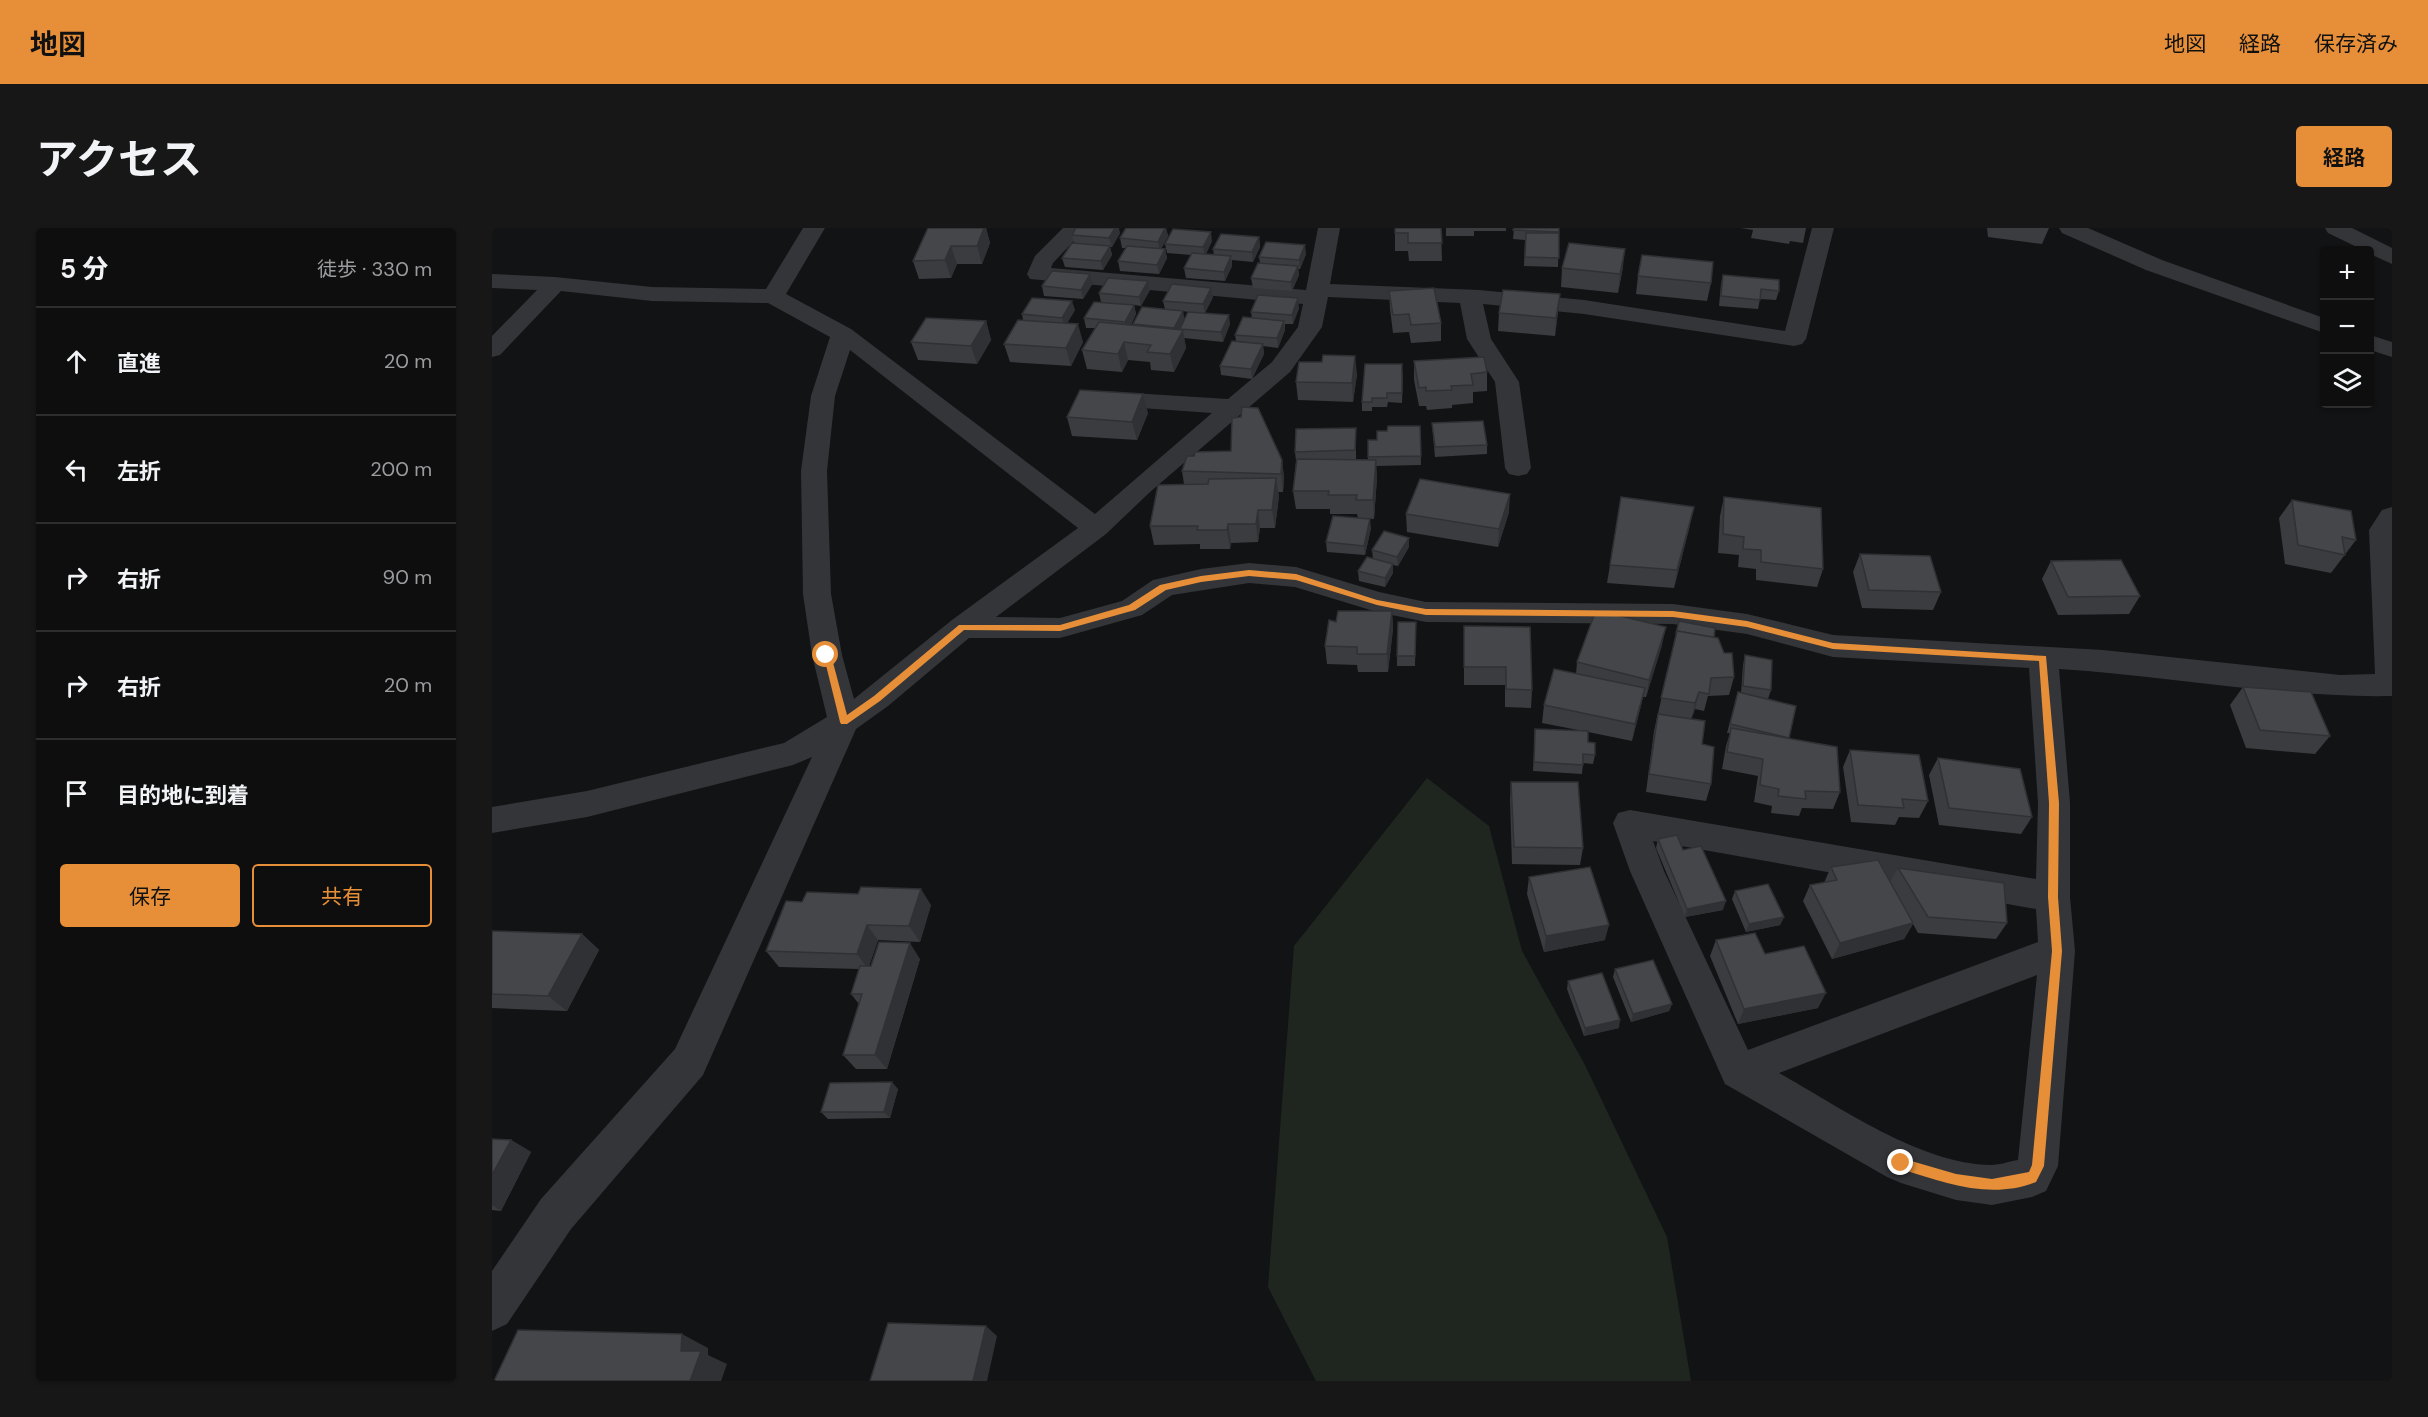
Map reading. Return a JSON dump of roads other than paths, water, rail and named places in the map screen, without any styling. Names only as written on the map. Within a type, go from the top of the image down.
[{"type":"street","points":[[772,296],[814,228]]},
{"type":"street","points":[[1075,228],[1043,261],[1038,274],[1318,294],[1470,297],[1584,307],[1794,339],[1823,228]]},
{"type":"street","points":[[492,820],[587,804],[794,753],[844,722],[877,698],[962,627],[1096,528],[1141,486],[1281,367],[1310,327],[1329,228]]},
{"type":"street","points":[[2070,228],[2154,265],[2320,324]]},
{"type":"street","points":[[2336,228],[2392,257]]},
{"type":"street","points":[[492,281],[555,284],[652,294],[772,296],[843,334],[1096,528]]},
{"type":"street","points":[[492,350],[555,284]]},
{"type":"street","points":[[1470,297],[1479,339],[1508,382],[1518,468]]},
{"type":"street","points":[[492,1309],[556,1215],[689,1062],[844,722],[826,655],[817,594],[814,471],[823,396],[843,334]]},
{"type":"street","points":[[2374,343],[2392,350]]},
{"type":"street","points":[[1091,397],[1235,407]]},
{"type":"street","points":[[962,627],[1060,628],[1132,608],[1163,587],[1249,573],[1296,577],[1377,602],[1426,612],[1673,614],[1747,624],[1833,646],[2103,661],[2340,686],[2391,684],[2383,530],[2392,516]]},
{"type":"street","points":[[2043,658],[2054,803],[2053,897],[2057,951],[2038,1166],[2032,1177],[1992,1185],[1956,1180],[1901,1163],[1739,1071],[1647,871],[1630,823],[2053,897]]},
{"type":"street","points":[[1739,1071],[2057,951]]}]
